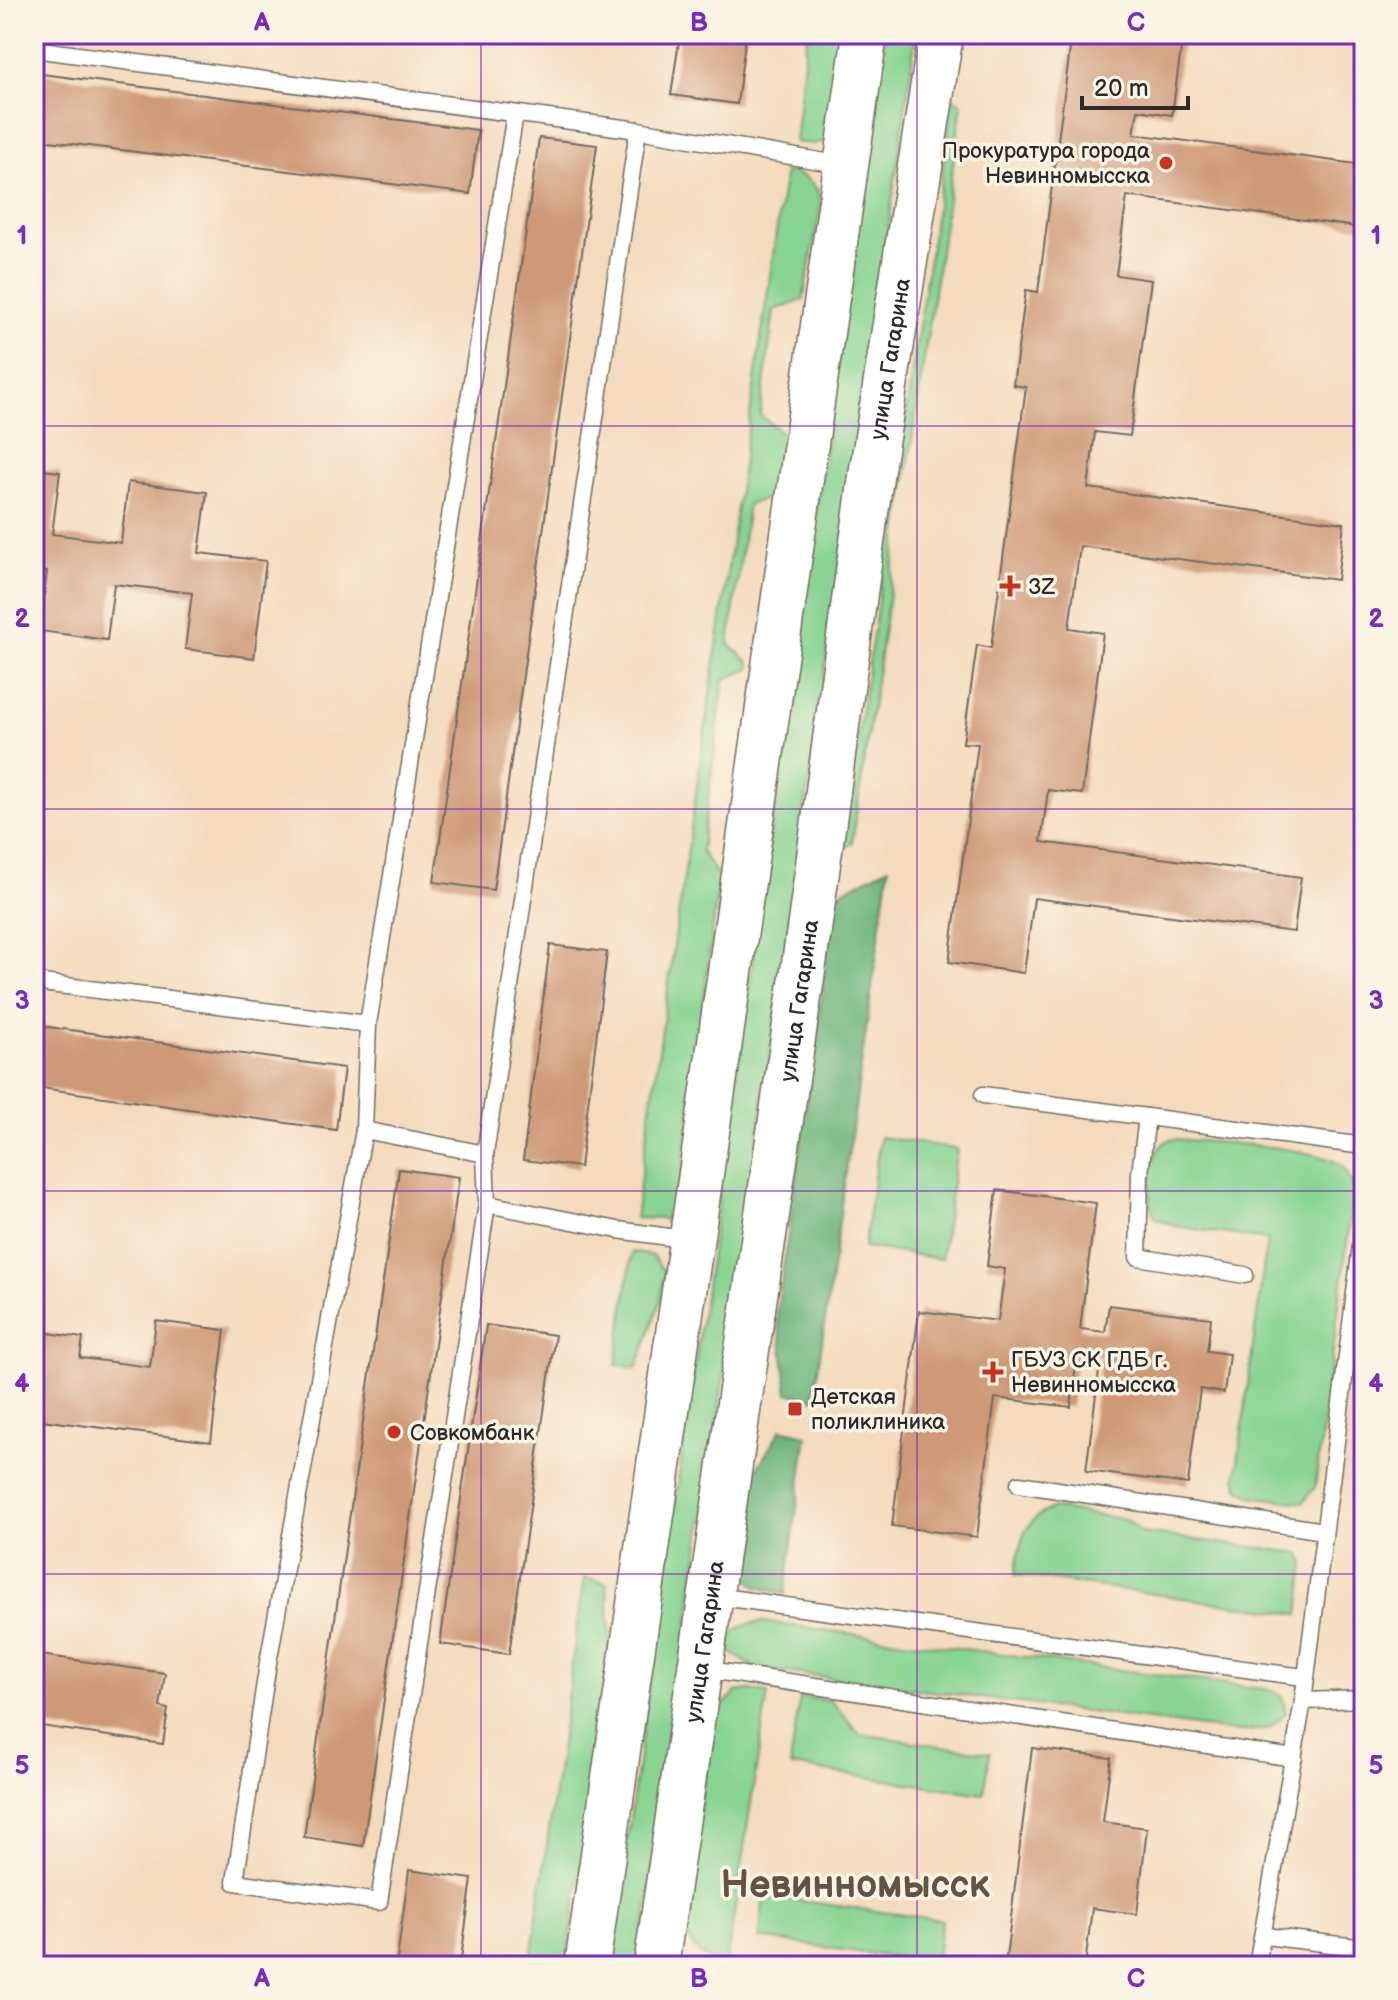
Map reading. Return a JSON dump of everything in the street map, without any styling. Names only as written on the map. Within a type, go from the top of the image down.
[{"type":"main road","points":[[587,1966],[865,34]]},
{"type":"main road","name":"улица Гагарина","points":[[656,1966],[702,1669],[872,469],[941,34]]},
{"type":"lane","points":[[34,49],[638,130],[848,166]]},
{"type":"lane","points":[[515,114],[368,1024],[364,1130],[268,1663],[235,1882],[379,1902],[487,1204],[485,1154],[638,130]]},
{"type":"lane","points":[[34,982],[368,1024]]},
{"type":"lane","points":[[983,1095],[1364,1146]]},
{"type":"lane","points":[[1147,1117],[1140,1173],[1138,1257],[1245,1275]]},
{"type":"lane","points":[[364,1130],[485,1154]]},
{"type":"lane","points":[[487,1204],[618,1230],[693,1240]]},
{"type":"lane","points":[[1257,1966],[1265,1936],[1303,1701],[1303,1677],[1364,1222]]},
{"type":"lane","points":[[1019,1484],[1324,1531]]},
{"type":"lane","points":[[712,1595],[1303,1677]]},
{"type":"lane","points":[[702,1669],[1294,1758]]},
{"type":"lane","points":[[1303,1701],[1364,1699]]},
{"type":"lane","points":[[1265,1936],[1364,1948]]},
{"type":"green space","points":[[807,34],[846,34],[829,139],[815,144],[795,142]]},
{"type":"green space","points":[[885,34],[916,34],[639,1966],[609,1966]]},
{"type":"green space","points":[[953,98],[962,104],[852,843],[841,850]]},
{"type":"green space","points":[[785,171],[810,181],[820,197],[821,205],[803,300],[774,310],[760,415],[784,434],[774,497],[748,504],[729,644],[750,663],[750,669],[724,679],[701,851],[719,877],[679,1199],[675,1212],[668,1219],[635,1218]]},
{"type":"green space","points":[[889,867],[814,1399],[788,1393],[777,1312],[836,894]]},
{"type":"green space","points":[[880,1137],[957,1149],[941,1259],[864,1247]]},
{"type":"green space","points":[[1171,1139],[1262,1146],[1312,1154],[1343,1167],[1351,1181],[1354,1190],[1315,1487],[1303,1503],[1251,1496],[1238,1487],[1236,1477],[1267,1240],[1176,1226],[1155,1218],[1150,1198],[1153,1162],[1163,1144]]},
{"type":"green space","points":[[632,1252],[652,1256],[665,1272],[660,1302],[637,1368],[616,1365]]},
{"type":"green space","points":[[781,1429],[807,1435],[785,1594],[757,1587],[745,1576],[740,1557],[755,1472]]},
{"type":"green space","points":[[1053,1508],[1127,1520],[1142,1533],[1300,1553],[1305,1564],[1299,1614],[1015,1575],[1028,1527],[1042,1513]]},
{"type":"green space","points":[[584,1578],[607,1583],[612,1668],[566,1966],[530,1966]]},
{"type":"green space","points":[[764,1622],[1270,1690],[1282,1696],[1286,1713],[1270,1728],[1240,1732],[755,1668],[730,1652],[729,1644],[738,1629]]},
{"type":"green space","points":[[750,1690],[768,1693],[726,1964],[699,1953],[690,1942],[684,1926],[713,1716],[736,1692]]},
{"type":"green space","points":[[800,1697],[831,1701],[860,1734],[990,1753],[984,1794],[790,1766]]},
{"type":"green space","points":[[764,1896],[942,1920],[936,1963],[759,1938]]},
{"type":"building","points":[[680,34],[746,34],[737,104],[671,95]]},
{"type":"building","points":[[1072,34],[1183,34],[1172,115],[1138,110],[1134,134],[1364,165],[1364,228],[1127,196],[1116,275],[1151,280],[1130,436],[1095,432],[1088,488],[1344,523],[1337,580],[1080,546],[1069,628],[1103,633],[1082,794],[1048,790],[1041,842],[1301,877],[1294,932],[1034,898],[1024,973],[949,962],[978,744],[963,743],[977,645],[991,648],[1026,387],[1013,385],[1026,290],[1038,292]]},
{"type":"building","points":[[34,73],[478,130],[470,194],[34,139]]},
{"type":"building","points":[[539,138],[597,145],[493,890],[434,882]]},
{"type":"building","points":[[34,469],[60,472],[52,534],[121,543],[128,482],[207,492],[199,553],[266,561],[254,658],[185,649],[192,593],[114,584],[107,640],[40,631],[47,572],[34,571]]},
{"type":"building","points":[[550,945],[607,952],[580,1167],[523,1160]]},
{"type":"building","points":[[34,1025],[344,1068],[336,1130],[34,1087]]},
{"type":"building","points":[[399,1169],[459,1177],[363,1846],[304,1837]]},
{"type":"building","name":"ГБУЗ СК ГДБ г. Невинномысска","points":[[997,1190],[1096,1203],[1080,1329],[1105,1332],[1109,1305],[1211,1318],[1207,1351],[1229,1354],[1224,1393],[1200,1389],[1188,1484],[1086,1471],[1101,1356],[1077,1353],[1071,1407],[995,1398],[977,1537],[892,1526],[919,1311],[998,1321],[1005,1269],[987,1266]]},
{"type":"building","points":[[156,1321],[225,1330],[211,1442],[34,1419],[34,1331],[83,1338],[80,1358],[150,1367]]},
{"type":"building","points":[[486,1325],[555,1335],[509,1654],[440,1644]]},
{"type":"building","points":[[34,1654],[165,1673],[160,1707],[168,1709],[163,1744],[34,1725]]},
{"type":"building","points":[[1032,1748],[1111,1758],[1103,1822],[1147,1828],[1137,1914],[1092,1908],[1085,1966],[1005,1966]]},
{"type":"building","points":[[409,1870],[472,1879],[460,1966],[396,1966]]},
{"type":"place","name":"Прокуратура города Невинномысска","points":[[1166,163]]},
{"type":"place","name":"3Z","points":[[1010,586]]},
{"type":"place","name":"ГБУЗ СК ГДБ г. Невинномысска","points":[[993,1372]]},
{"type":"place","name":"Детская поликлиника","points":[[795,1409]]},
{"type":"place","name":"Совкомбанк","points":[[394,1432]]},
{"type":"district","name":"Невинномысск","points":[[855,1884]]}]
